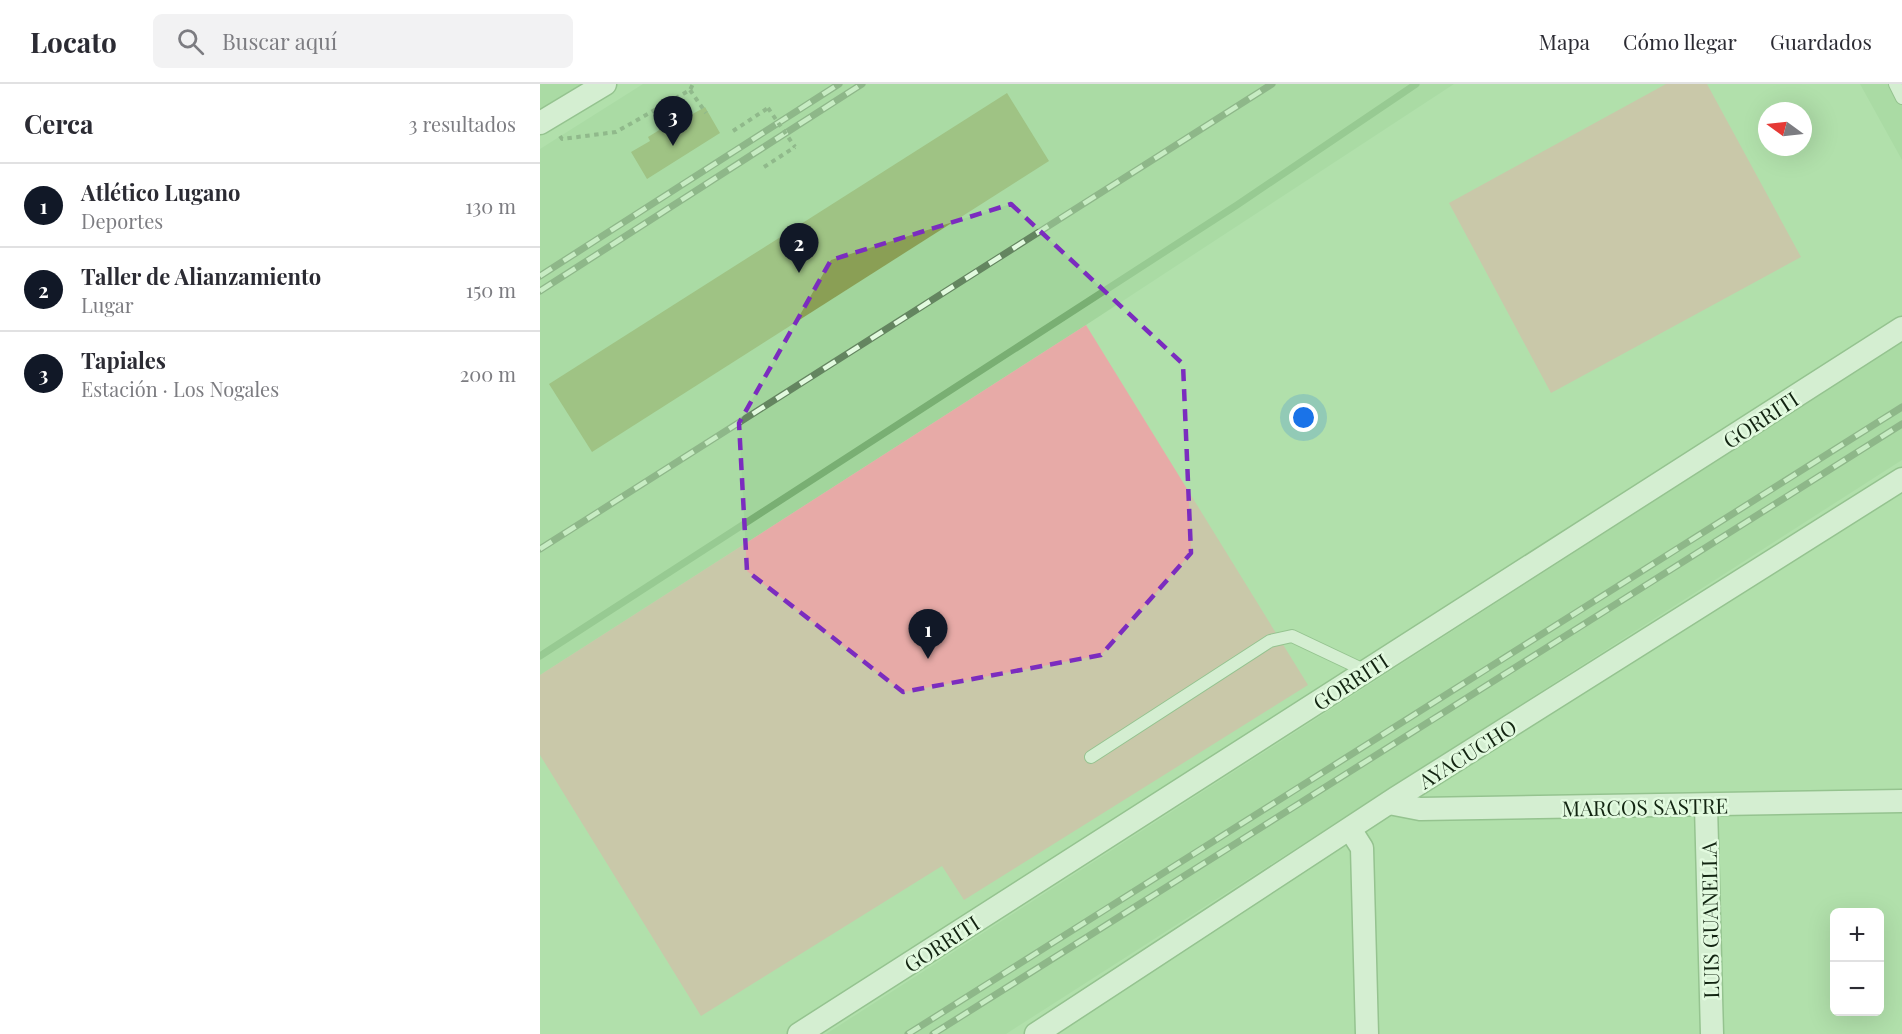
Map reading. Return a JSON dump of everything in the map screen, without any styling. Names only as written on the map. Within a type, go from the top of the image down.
[{"type":"street","points":[[543,122],[605,84]]},
{"type":"street","name":"GORRITI","points":[[799,1034],[1902,328]]},
{"type":"street","name":"AYACUCHO","points":[[1035,1034],[1389,803],[1902,479]]},
{"type":"street","name":"MARCOS SASTRE","points":[[1389,803],[1420,808],[1707,806],[1902,801]]},
{"type":"street","name":"LUIS GUANELLA","points":[[1707,806],[1712,1034]]},
{"type":"street","points":[[1350,829],[1362,848],[1367,1034]]},
{"type":"lane","points":[[1895,84],[1902,98]]},
{"type":"lane","points":[[1091,757],[1270,641],[1292,636],[1366,671]]},
{"type":"path","points":[[543,122],[562,139],[616,132],[690,90],[693,84]]},
{"type":"path","points":[[690,90],[706,113]]},
{"type":"path","points":[[733,131],[768,108],[795,147],[764,167]]},
{"type":"highlighted area","points":[[1011,204],[1183,364],[1191,553],[1101,655],[903,692],[747,571],[739,423],[831,260]]},
{"type":"shaded area","points":[[540,84],[594,84],[540,120]]},
{"type":"shaded area","points":[[643,84],[1454,84],[1086,325],[540,675],[540,149]]},
{"type":"shaded area","points":[[1666,84],[1707,84],[1801,257],[1551,393],[1449,203]]},
{"type":"shaded area","points":[[1860,84],[1902,84],[1902,160]]},
{"type":"shaded area","points":[[1086,325],[1308,685],[964,900],[942,866],[701,1016],[540,755],[540,675]]},
{"type":"shaded area","points":[[1902,342],[1902,460],[1006,1034],[826,1034]]},
{"type":"building","points":[[1007,93],[1049,161],[592,452],[549,384]]},
{"type":"building","points":[[705,107],[720,133],[647,179],[631,152],[650,141],[648,137],[687,113],[689,116]]},
{"type":"waterway","points":[[540,656],[1237,205],[1416,84]]},
{"type":"railway","points":[[540,276],[839,84]]},
{"type":"railway","points":[[540,291],[862,84]]},
{"type":"railway","points":[[540,549],[1272,84]]},
{"type":"railway","points":[[908,1034],[1902,407]]},
{"type":"railway","points":[[933,1034],[1902,424]]},
{"type":"place","name":"Tapiales","points":[[673,146]]},
{"type":"place","name":"Taller de Alianzamiento","points":[[799,273]]},
{"type":"place","name":"Atlético Lugano","points":[[928,659]]}]
